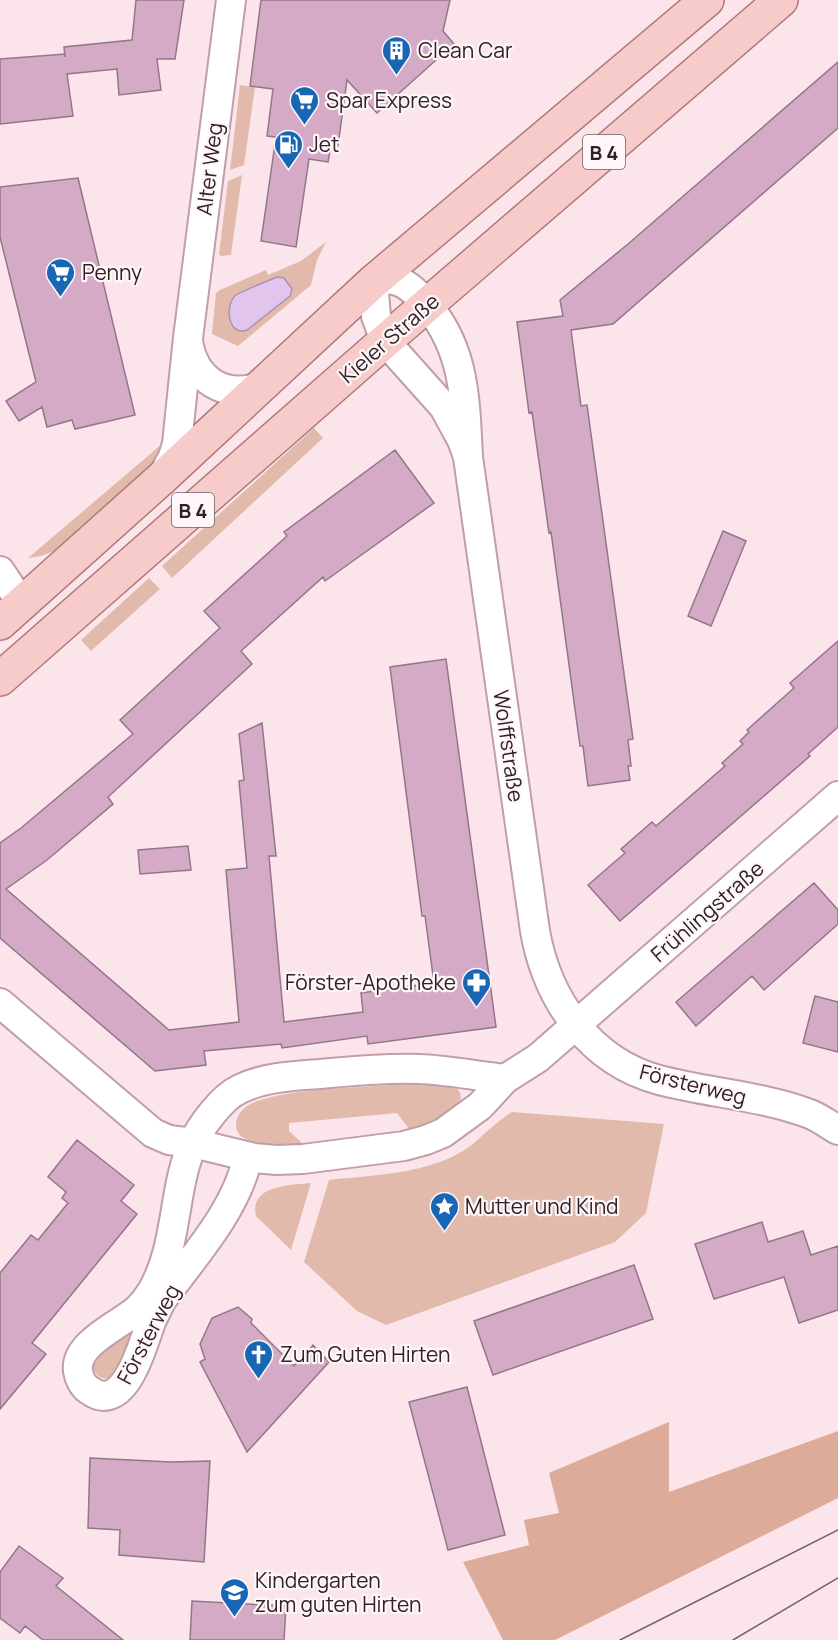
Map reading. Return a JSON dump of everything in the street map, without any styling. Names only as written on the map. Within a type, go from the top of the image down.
[{"type":"main road","name":"B 4","points":[[11,614],[162,478],[373,282],[707,0]]},
{"type":"main road","name":"Kieler Straße","points":[[0,678],[427,304],[781,0]]},
{"type":"street","name":"Alter Weg","points":[[162,478],[173,458],[177,444],[231,0]]},
{"type":"street","name":"Wolffstraße","points":[[468,457],[462,440],[444,406],[385,341],[376,316],[373,282],[392,279],[404,283],[427,304],[450,339],[459,366],[465,399],[468,457],[539,953],[553,992],[576,1025]]},
{"type":"street","name":"Alter Weg","points":[[188,339],[194,361],[200,371],[213,383],[227,390],[239,391],[262,386]]},
{"type":"street","points":[[0,571],[11,614]]},
{"type":"street","name":"Frühlingstraße","points":[[576,1025],[838,796]]},
{"type":"street","points":[[0,1003],[153,1133],[169,1140],[193,1143],[248,1157],[276,1160],[303,1160],[404,1146],[443,1133],[480,1106],[504,1078],[537,1058],[576,1025]]},
{"type":"street","name":"Försterweg","points":[[576,1025],[604,1052],[638,1073],[658,1080],[748,1097],[811,1114],[838,1130]]},
{"type":"street","name":"Försterweg","points":[[248,1157],[240,1183],[229,1206],[161,1301],[129,1378],[120,1390],[108,1395],[99,1395],[88,1390],[80,1380],[77,1368],[79,1358],[102,1333],[138,1309],[152,1291],[170,1246],[180,1189],[193,1143],[208,1119],[239,1089],[290,1076],[386,1069],[420,1069],[504,1078]]},
{"type":"shaded area","points":[[240,85],[255,87],[244,165],[230,170]]},
{"type":"shaded area","points":[[242,175],[231,255],[221,256],[219,254],[228,181]]},
{"type":"shaded area","points":[[326,242],[317,260],[311,285],[238,346],[212,334],[216,293],[266,270],[268,275],[301,261]],"holes":[[[277,277],[284,278],[292,289],[247,330],[235,296]]]},
{"type":"shaded area","points":[[277,277],[284,278],[292,289],[290,296],[247,330],[236,329],[232,325],[229,312],[232,300],[239,293]]},
{"type":"shaded area","points":[[314,428],[323,438],[172,578],[162,566]]},
{"type":"shaded area","points":[[162,444],[158,458],[148,470],[54,551],[28,558]]},
{"type":"shaded area","points":[[149,578],[160,589],[91,651],[81,640]]},
{"type":"shaded area","points":[[440,1082],[458,1090],[460,1100],[457,1107],[444,1118],[412,1133],[397,1113],[289,1123],[289,1131],[304,1145],[261,1144],[241,1136],[236,1129],[238,1115],[245,1107],[278,1095]]},
{"type":"shaded area","points":[[512,1112],[664,1124],[646,1213],[615,1242],[386,1325],[357,1311],[304,1262],[329,1180],[402,1172],[437,1163],[469,1147]]},
{"type":"shaded area","points":[[311,1183],[291,1250],[256,1216],[256,1206],[259,1198],[265,1192],[283,1186]]},
{"type":"shaded area","points":[[131,1331],[133,1342],[112,1378],[98,1376],[93,1366],[99,1354],[112,1342]]},
{"type":"shaded area","points":[[669,1422],[669,1492],[838,1431],[838,1498],[555,1640],[503,1640],[463,1562],[529,1545],[524,1520],[559,1513],[549,1473]]},
{"type":"building","points":[[136,0],[184,0],[175,59],[157,59],[161,90],[119,95],[117,69],[67,74],[73,116],[0,124],[0,59],[65,54],[64,47],[132,40]]},
{"type":"building","points":[[261,0],[450,0],[443,31],[454,44],[377,113],[347,80],[338,146],[331,145],[328,162],[309,159],[296,247],[261,241],[276,137],[267,136],[273,89],[250,86]]},
{"type":"building","points":[[838,62],[838,128],[613,324],[571,330],[581,406],[587,405],[633,739],[628,740],[630,780],[588,786],[583,746],[580,746],[532,412],[529,413],[517,322],[563,316],[560,300]]},
{"type":"building","name":"Penny","points":[[78,178],[135,415],[75,429],[72,420],[47,427],[42,407],[19,421],[6,401],[36,382],[0,237],[0,187]]},
{"type":"building","points":[[395,450],[434,503],[325,581],[323,577],[241,651],[252,664],[108,797],[113,804],[47,860],[6,889],[169,1030],[239,1022],[226,870],[247,868],[239,781],[244,780],[239,734],[262,723],[276,856],[269,856],[284,1022],[363,1012],[361,993],[434,983],[425,916],[422,916],[390,667],[446,659],[496,1027],[368,1044],[367,1036],[282,1048],[281,1044],[204,1051],[206,1065],[155,1071],[0,938],[0,843],[133,734],[120,720],[220,628],[204,611],[287,536],[284,532]]},
{"type":"building","points":[[723,531],[746,541],[711,626],[688,616]]},
{"type":"building","points":[[838,641],[838,727],[808,754],[810,756],[620,921],[588,885],[625,853],[621,849],[652,822],[656,826],[725,766],[722,763],[743,744],[740,741],[749,732],[747,730],[794,688],[790,683]]},
{"type":"building","points":[[188,846],[191,870],[140,874],[138,850]]},
{"type":"building","points":[[814,883],[838,910],[838,924],[764,990],[752,976],[696,1026],[676,1002]]},
{"type":"building","points":[[815,996],[838,1002],[838,1052],[803,1043]]},
{"type":"building","points":[[77,1140],[134,1185],[121,1201],[137,1214],[32,1343],[46,1354],[0,1409],[0,1273],[31,1235],[38,1240],[68,1203],[62,1198],[66,1192],[48,1177]]},
{"type":"building","points":[[762,1222],[768,1242],[803,1231],[811,1255],[838,1246],[838,1310],[799,1323],[784,1277],[714,1299],[695,1244]]},
{"type":"building","points":[[634,1265],[653,1319],[493,1375],[474,1321]]},
{"type":"building","name":"Zum Guten Hirten","points":[[238,1307],[252,1319],[251,1323],[294,1366],[313,1345],[329,1362],[247,1452],[200,1362],[205,1359],[200,1344],[212,1318]]},
{"type":"building","points":[[467,1387],[505,1535],[448,1550],[409,1402]]},
{"type":"building","points":[[90,1458],[171,1462],[210,1461],[204,1562],[119,1555],[120,1530],[88,1528]]},
{"type":"building","points":[[19,1546],[63,1578],[56,1586],[123,1640],[43,1640],[25,1626],[20,1633],[0,1618],[0,1572]]},
{"type":"building","name":"Kindergarten zum guten Hirten","points":[[192,1601],[286,1606],[284,1640],[190,1640]]},
{"type":"tram line","points":[[620,1640],[838,1530]]},
{"type":"tram line","points":[[733,1640],[838,1578]]},
{"type":"place","name":"Clean Car","points":[[397,76]]},
{"type":"place","name":"Spar Express","points":[[305,126]]},
{"type":"place","name":"Jet","points":[[288,170]]},
{"type":"place","name":"Penny","points":[[61,298]]},
{"type":"place","name":"Förster-Apotheke","points":[[477,1008]]},
{"type":"place","name":"Mutter und Kind","points":[[444,1232]]},
{"type":"place","name":"Zum Guten Hirten","points":[[259,1380]]},
{"type":"place","name":"Kindergarten zum guten Hirten","points":[[234,1618]]}]
